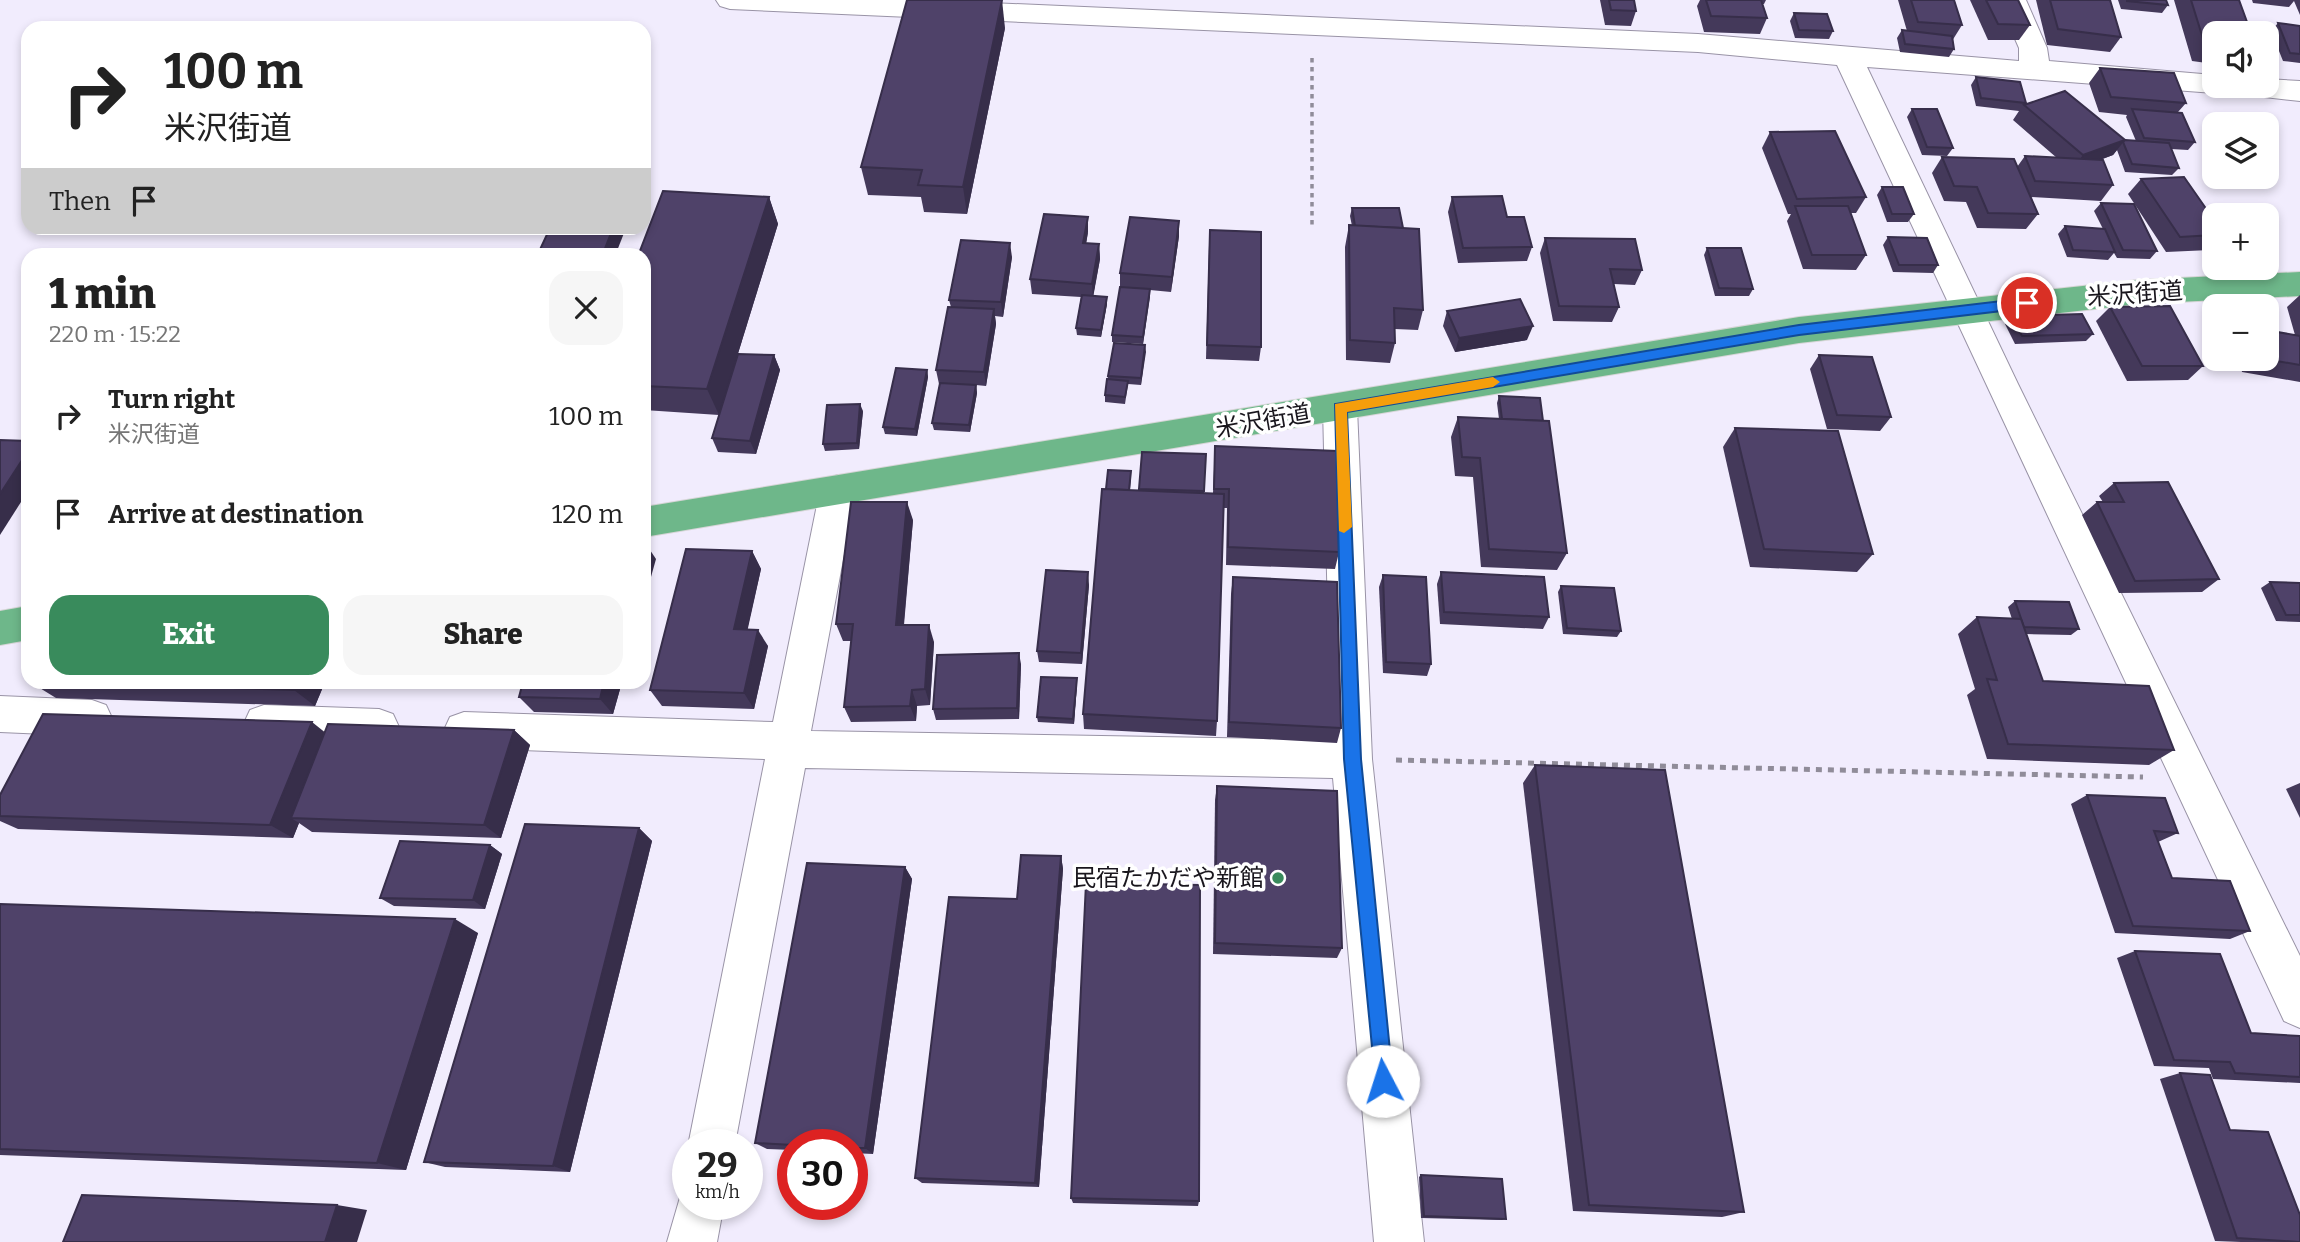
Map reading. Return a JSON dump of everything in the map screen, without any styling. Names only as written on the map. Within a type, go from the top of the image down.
[{"type":"highway","name":"米沢街道","points":[[651,521],[1799,330],[2138,292],[2300,285]]},
{"type":"highway","points":[[0,628],[21,624]]},
{"type":"street","points":[[730,0],[1698,43],[2026,71],[2070,71],[2202,82]]},
{"type":"street","points":[[2012,0],[2033,48],[2035,61],[2026,71]]},
{"type":"street","points":[[1847,55],[1965,310],[2300,1004]]},
{"type":"street","points":[[2279,89],[2300,91]]},
{"type":"street","points":[[1340,408],[1352,759],[1399,1242]]},
{"type":"street","points":[[714,1129],[838,490]]},
{"type":"street","points":[[0,715],[125,719]]},
{"type":"street","points":[[222,722],[789,745],[1352,759]]},
{"type":"street","points":[[692,1242],[697,1220]]},
{"type":"path","points":[[1311,26],[1312,225]]},
{"type":"path","points":[[1352,759],[2189,778]]},
{"type":"building","points":[[907,0],[1002,0],[963,187],[918,185],[922,170],[861,167]]},
{"type":"building","points":[[1609,0],[1634,0],[1636,11],[1611,10]]},
{"type":"building","points":[[1706,0],[1761,0],[1767,18],[1711,16]]},
{"type":"building","points":[[1911,0],[1954,0],[1962,25],[1918,22]]},
{"type":"building","points":[[1986,0],[2018,0],[2030,25],[1998,24]]},
{"type":"building","points":[[2050,0],[2110,0],[2121,37],[2058,29]]},
{"type":"building","points":[[2166,0],[2168,5],[2127,1]]},
{"type":"building","points":[[2191,0],[2239,0],[2247,21],[2202,21],[2202,35]]},
{"type":"building","points":[[1794,13],[1827,14],[1833,31],[1799,30]]},
{"type":"building","points":[[2279,23],[2300,26],[2300,54],[2290,53]]},
{"type":"building","points":[[1902,30],[1952,36],[1954,49],[1905,44]]},
{"type":"building","points":[[2100,68],[2174,73],[2186,103],[2111,97]]},
{"type":"building","points":[[1976,77],[2020,82],[2026,103],[1981,98]]},
{"type":"building","points":[[2065,91],[2125,140],[2083,155],[2024,105]]},
{"type":"building","points":[[1912,109],[1937,109],[1953,148],[1927,147]]},
{"type":"building","points":[[2132,109],[2182,113],[2195,142],[2144,138]]},
{"type":"building","points":[[1835,131],[1866,197],[1797,199],[1770,132]]},
{"type":"building","points":[[2123,142],[2169,143],[2179,168],[2132,164]]},
{"type":"building","points":[[2025,156],[2103,160],[2113,185],[2035,181]]},
{"type":"building","points":[[1942,157],[2014,159],[2038,214],[1988,213],[1977,187],[1954,186]]},
{"type":"building","points":[[2184,177],[2202,203],[2202,236],[2180,237],[2141,179]]},
{"type":"building","points":[[1882,187],[1903,187],[1914,214],[1892,214]]},
{"type":"building","points":[[663,191],[769,197],[707,389],[651,386],[651,248],[641,248],[646,235],[651,235],[651,222]]},
{"type":"building","points":[[1502,196],[1507,217],[1524,217],[1532,247],[1463,248],[1452,197]]},
{"type":"building","points":[[2101,203],[2134,204],[2157,251],[2123,250]]},
{"type":"building","points":[[1795,206],[1848,206],[1866,255],[1812,255]]},
{"type":"building","points":[[1352,208],[1399,208],[1403,228],[1355,226]]},
{"type":"building","points":[[1044,214],[1088,217],[1083,243],[1099,244],[1092,284],[1030,279]]},
{"type":"building","points":[[1130,217],[1179,221],[1172,277],[1120,273]]},
{"type":"building","points":[[1349,225],[1419,229],[1423,310],[1394,308],[1395,343],[1350,340]]},
{"type":"building","points":[[2065,226],[2105,229],[2115,252],[2073,250]]},
{"type":"building","points":[[1210,230],[1261,232],[1261,347],[1207,345]]},
{"type":"building","points":[[547,235],[610,235],[605,248],[541,248]]},
{"type":"building","points":[[1888,237],[1927,238],[1938,265],[1899,265]]},
{"type":"building","points":[[1545,238],[1635,239],[1642,270],[1610,269],[1619,307],[1559,306]]},
{"type":"building","points":[[961,240],[1010,243],[1001,302],[949,300]]},
{"type":"building","points":[[1707,248],[1741,248],[1753,289],[1719,288]]},
{"type":"building","points":[[1120,287],[1150,289],[1143,337],[1112,335]]},
{"type":"building","points":[[1082,295],[1107,297],[1101,330],[1076,328]]},
{"type":"building","points":[[1520,299],[1533,326],[1459,338],[1447,311]]},
{"type":"building","points":[[2170,306],[2202,366],[2142,366],[2110,307]]},
{"type":"building","points":[[948,307],[994,309],[984,372],[936,370]]},
{"type":"building","points":[[2082,314],[2093,334],[2022,336],[2012,316]]},
{"type":"building","points":[[2279,332],[2300,336],[2300,365],[2279,361]]},
{"type":"building","points":[[1114,343],[1145,345],[1141,378],[1108,376]]},
{"type":"building","points":[[738,354],[774,355],[750,441],[712,438]]},
{"type":"building","points":[[1819,355],[1872,357],[1891,417],[1837,415]]},
{"type":"building","points":[[896,368],[927,370],[915,429],[883,427]]},
{"type":"building","points":[[1107,379],[1128,381],[1125,397],[1105,395]]},
{"type":"building","points":[[940,383],[976,385],[969,425],[932,423]]},
{"type":"building","points":[[1499,396],[1540,398],[1543,421],[1502,419]]},
{"type":"building","points":[[860,404],[857,443],[823,444],[827,405]]},
{"type":"building","points":[[1458,417],[1549,421],[1567,553],[1489,549],[1480,458],[1462,457]]},
{"type":"building","points":[[1735,428],[1838,431],[1873,554],[1764,549]]},
{"type":"building","points":[[0,440],[21,441],[21,462],[0,494]]},
{"type":"building","points":[[1215,446],[1337,451],[1339,552],[1228,547],[1229,489],[1214,489]]},
{"type":"building","points":[[1142,452],[1206,454],[1204,491],[1139,489]]},
{"type":"building","points":[[1108,470],[1131,471],[1129,490],[1106,489]]},
{"type":"building","points":[[2168,482],[2219,579],[2135,581],[2097,502],[2124,502],[2114,483]]},
{"type":"building","points":[[1102,489],[1224,494],[1217,721],[1083,714]]},
{"type":"building","points":[[851,502],[907,502],[896,625],[929,625],[925,689],[912,690],[910,706],[844,707],[853,624],[836,624]]},
{"type":"building","points":[[686,549],[752,551],[734,629],[758,630],[744,693],[650,690]]},
{"type":"building","points":[[1046,570],[1088,572],[1081,653],[1037,651]]},
{"type":"building","points":[[1441,572],[1544,577],[1549,617],[1444,612]]},
{"type":"building","points":[[1383,575],[1426,577],[1431,664],[1386,662]]},
{"type":"building","points":[[1233,577],[1337,582],[1341,728],[1229,722]]},
{"type":"building","points":[[2270,582],[2300,583],[2300,615],[2286,615]]},
{"type":"building","points":[[1561,586],[1614,588],[1621,631],[1567,628]]},
{"type":"building","points":[[2015,601],[2069,602],[2079,629],[2024,627]]},
{"type":"building","points":[[1977,617],[2021,619],[2043,681],[2149,686],[2174,750],[2008,744],[1987,679],[1997,680]]},
{"type":"building","points":[[1019,653],[1017,708],[933,709],[937,655]]},
{"type":"building","points":[[1041,677],[1077,678],[1073,719],[1037,717]]},
{"type":"building","points":[[521,689],[602,689],[600,699],[519,697]]},
{"type":"building","points":[[43,714],[312,722],[270,825],[0,816],[0,795]]},
{"type":"building","points":[[328,724],[514,730],[484,825],[291,818]]},
{"type":"building","points":[[1535,765],[1665,770],[1744,1212],[1589,1205]]},
{"type":"building","points":[[1217,786],[1337,791],[1342,948],[1215,943]]},
{"type":"building","points":[[2087,795],[2165,798],[2178,833],[2154,831],[2172,878],[2230,881],[2250,931],[2133,926]]},
{"type":"building","points":[[525,824],[639,828],[553,1166],[424,1162]]},
{"type":"building","points":[[400,841],[490,845],[473,900],[380,898]]},
{"type":"building","points":[[1021,855],[1061,856],[1035,1183],[915,1178],[949,897],[1017,899]]},
{"type":"building","points":[[807,863],[905,867],[868,1129],[777,1129],[777,1144],[763,1143],[763,1129],[758,1129]]},
{"type":"building","points":[[1086,883],[1200,885],[1199,1201],[1071,1198]]},
{"type":"building","points":[[0,904],[455,919],[377,1163],[0,1149]]},
{"type":"building","points":[[2135,951],[2220,954],[2251,1033],[2300,1036],[2300,1077],[2235,1073],[2230,1062],[2174,1060]]},
{"type":"building","points":[[2180,1073],[2210,1075],[2230,1130],[2268,1132],[2300,1215],[2300,1242],[2237,1238]]},
{"type":"building","points":[[1421,1175],[1502,1179],[1506,1219],[1424,1216]]},
{"type":"building","points":[[82,1195],[337,1205],[325,1242],[63,1242]]},
{"type":"slow traffic","points":[[1344,527],[1340,408],[1493,382]]},
{"type":"place","name":"民宿たかだや新館","points":[[1278,878]]},
{"type":"route","points":[[1383,1081],[1352,759],[1340,408],[1799,330],[2027,303]]}]
